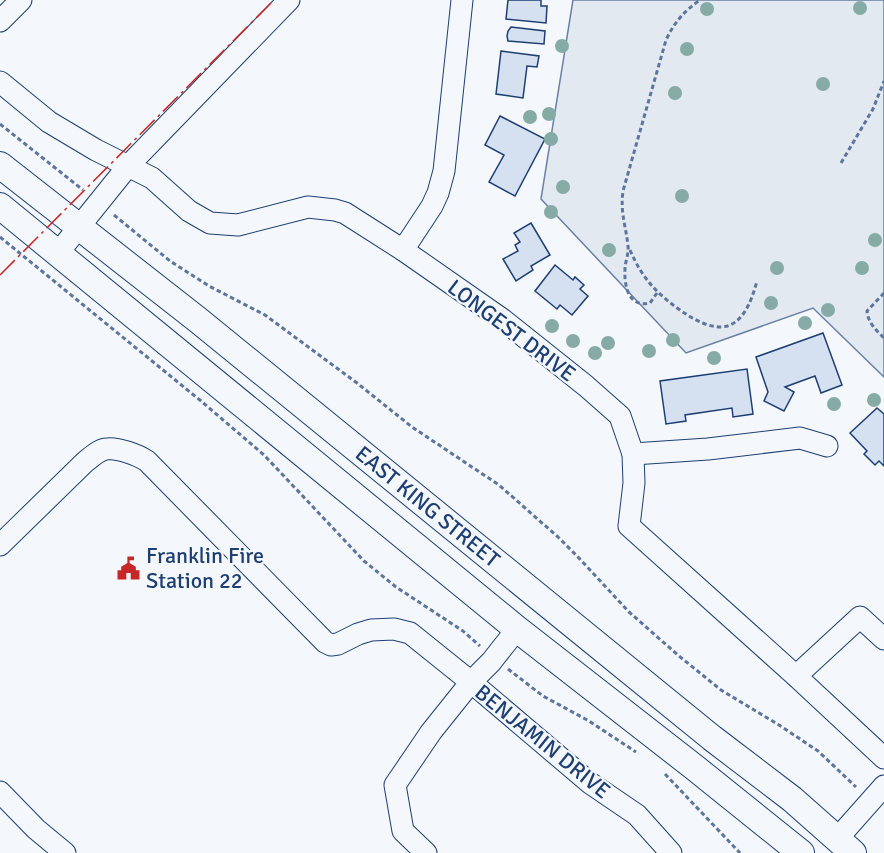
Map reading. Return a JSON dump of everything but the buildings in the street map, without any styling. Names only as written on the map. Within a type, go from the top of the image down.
[{"type":"main road","name":"EAST KING STREET","points":[[0,165],[198,320],[712,738],[792,799],[845,846]]},
{"type":"main road","name":"EAST KING STREET","points":[[0,206],[517,629],[801,853]]},
{"type":"street","points":[[0,21],[21,0]]},
{"type":"street","points":[[58,253],[128,166],[289,0]]},
{"type":"street","points":[[403,250],[432,206],[444,171],[462,0]]},
{"type":"street","name":"LONGEST DRIVE","points":[[0,82],[58,128],[152,178],[189,211],[210,223],[238,225],[308,207],[345,213],[502,319],[620,416],[633,454],[634,483],[629,526],[884,758]]},
{"type":"street","points":[[633,454],[708,449],[801,438],[827,446]]},
{"type":"street","name":"BENJAMIN DRIVE","points":[[0,545],[96,454],[106,449],[139,455],[325,642],[332,645],[339,644],[371,630],[394,629],[410,633],[590,783],[637,814],[671,853]]},
{"type":"street","points":[[796,676],[860,616],[884,639]]},
{"type":"street","points":[[426,853],[403,831],[394,785],[431,732],[517,629]]},
{"type":"street","points":[[0,792],[36,830],[65,853]]},
{"type":"street","points":[[845,846],[877,794]]},
{"type":"path","points":[[700,0],[684,12],[672,27],[666,40],[622,197],[622,216],[629,249],[641,274],[657,293],[699,322],[718,328],[728,326],[741,318],[751,302],[757,281]]},
{"type":"path","points":[[841,163],[873,109],[884,81]]},
{"type":"path","points":[[0,124],[170,261],[209,286],[265,315],[412,427],[499,485],[558,537],[629,612],[679,656],[721,690],[779,724],[877,794]]},
{"type":"path","points":[[0,237],[201,401],[264,456],[364,561],[396,587],[463,631],[543,696],[589,721],[640,755]]},
{"type":"path","points":[[629,249],[625,269],[626,284],[632,300],[645,305],[650,303],[657,293]]},
{"type":"path","points":[[884,293],[867,311],[868,319],[884,338]]},
{"type":"path","points":[[664,773],[740,853]]},
{"type":"shaded area","points":[[573,0],[884,0],[884,377],[813,308],[686,353],[541,199]]},
{"type":"power","points":[[0,275],[274,0]]},
{"type":"place","name":"Franklin Fire Station 22","points":[[128,568]]}]
